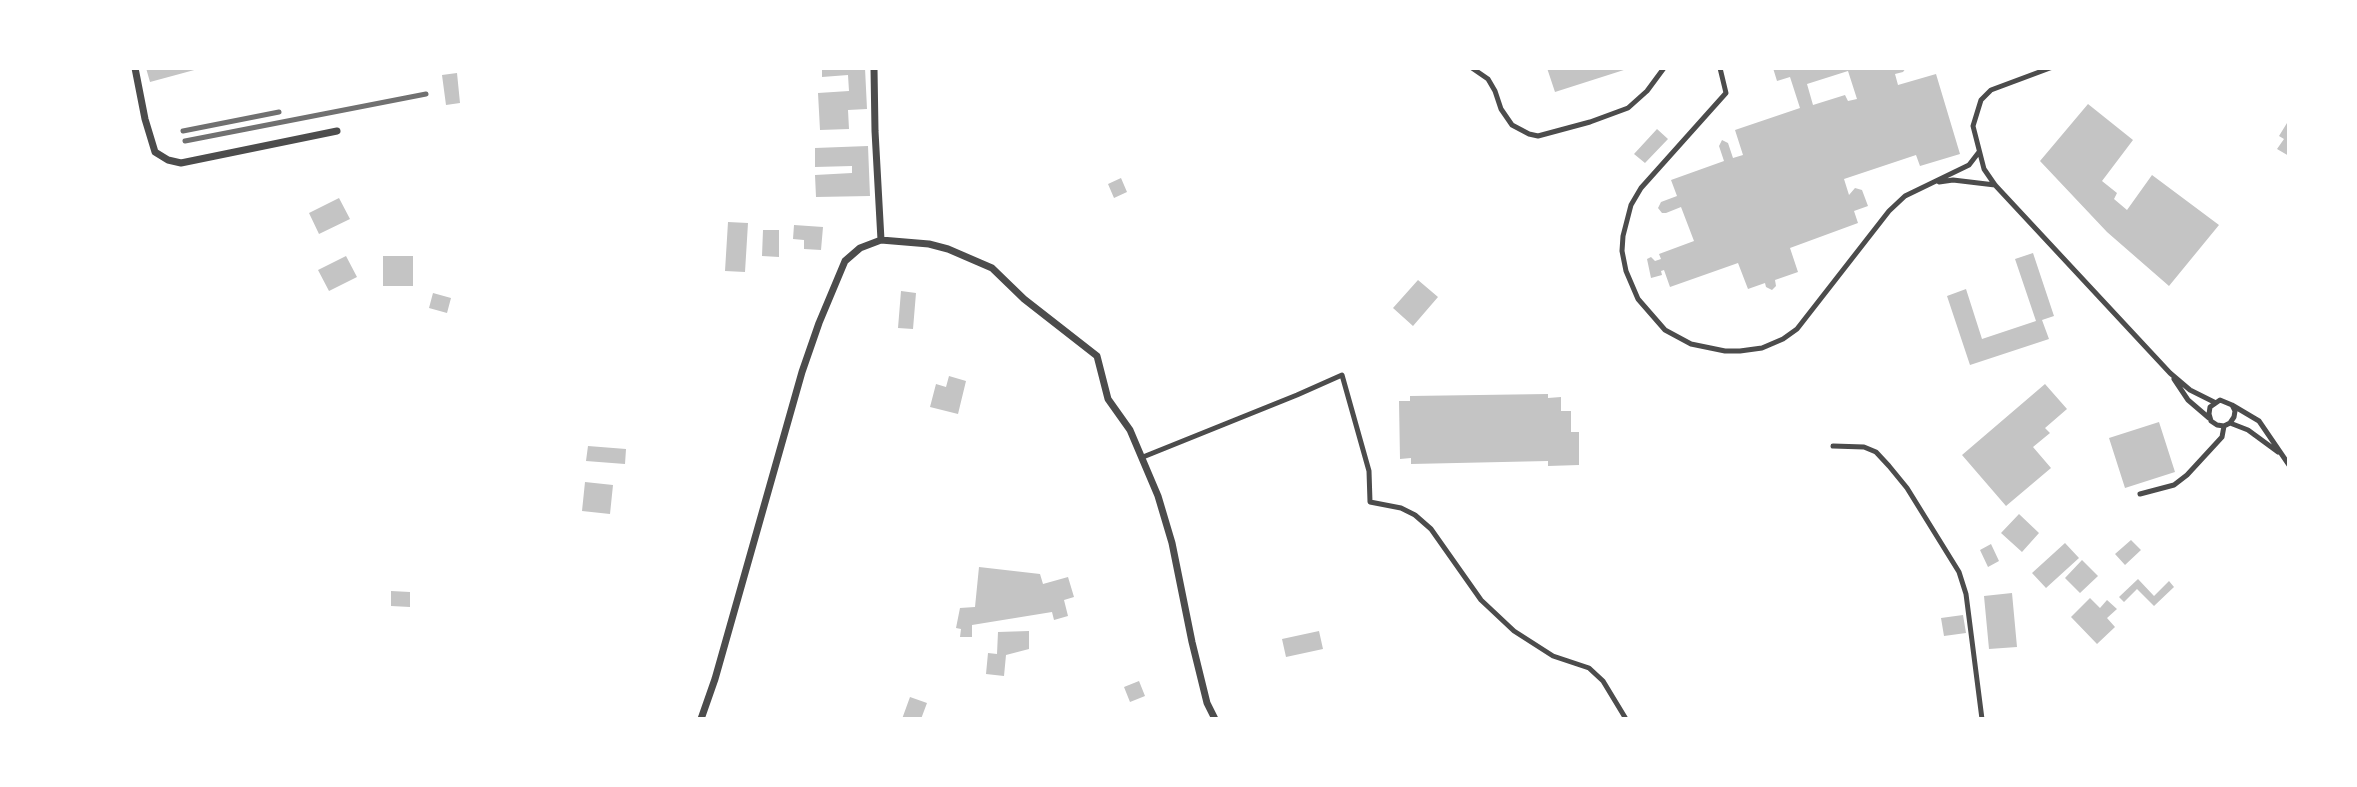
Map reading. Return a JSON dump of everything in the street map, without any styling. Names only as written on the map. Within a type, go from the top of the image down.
[{"type":"street","points":[[135,68],[155,152],[168,160],[181,163],[337,131]]},
{"type":"street","points":[[874,68],[880,240]]},
{"type":"street","points":[[701,719],[802,372],[820,323],[845,261],[860,248],[880,240],[929,244],[992,268],[1024,299],[1097,356],[1108,399],[1130,430],[1158,496],[1172,543],[1207,703],[1215,719]]},
{"type":"lane","points":[[1472,68],[1488,79],[1496,91],[1501,109],[1512,125],[1538,136],[1628,108],[1642,96],[1664,68]]},
{"type":"lane","points":[[1720,68],[1726,93],[1653,171],[1631,205],[1623,236],[1622,251],[1631,286],[1652,318],[1678,338],[1691,344],[1725,351],[1762,348],[1783,339],[1797,329],[1889,211],[1905,196],[1969,165],[1979,152]]},
{"type":"lane","points":[[2050,68],[1991,90],[1981,100],[1973,126],[1984,169],[1995,185],[2170,373],[2190,390],[2214,402]]},
{"type":"lane","points":[[1930,183],[1953,180],[1995,185]]},
{"type":"lane","points":[[2170,373],[2188,400],[2211,421],[2217,425],[2227,424],[2248,430],[2282,455]]},
{"type":"lane","points":[[1143,457],[1342,375],[1369,471],[1370,502],[1401,508],[1415,515],[1431,529],[1481,600],[1514,631],[1553,656],[1589,668],[1603,681],[1626,719]]},
{"type":"lane","points":[[2211,421],[2210,407],[2214,402],[2220,400],[2232,405],[2259,421],[2289,465]]},
{"type":"lane","points":[[2140,495],[2174,485],[2187,475],[2222,437],[2227,424],[2234,417],[2232,405]]},
{"type":"lane","points":[[1833,446],[1864,447],[1875,452],[1889,466],[1907,488],[1959,572],[1966,594],[1982,719]]},
{"type":"building","points":[[146,68],[198,68],[198,69],[150,82]]},
{"type":"building","points":[[822,68],[865,68],[867,109],[848,110],[849,129],[820,130],[818,93],[849,91],[848,75],[822,77]]},
{"type":"building","points":[[1547,68],[1627,68],[1627,69],[1555,92]]},
{"type":"building","points":[[1773,68],[1906,68],[1895,74],[1898,85],[1936,74],[1960,154],[1920,166],[1916,155],[1844,179],[1849,195],[1855,188],[1862,190],[1868,206],[1854,211],[1858,223],[1790,248],[1798,272],[1775,280],[1776,286],[1772,290],[1766,287],[1765,283],[1748,289],[1738,263],[1670,287],[1664,270],[1661,271],[1662,275],[1651,278],[1647,259],[1661,259],[1659,254],[1694,241],[1681,207],[1666,213],[1662,213],[1658,208],[1661,202],[1677,196],[1671,180],[1724,161],[1719,146],[1722,140],[1728,143],[1733,158],[1743,155],[1735,130],[1800,108],[1790,77],[1777,81]],"holes":[[[1848,71],[1857,99],[1848,101],[1845,95],[1813,105],[1807,84]]]},
{"type":"building","points":[[457,73],[460,103],[446,105],[442,75]]},
{"type":"building","points":[[2088,104],[2133,140],[2102,181],[2117,193],[2114,199],[2127,210],[2152,175],[2219,225],[2169,286],[2107,232],[2040,161]]},
{"type":"building","points":[[2287,123],[2289,156],[2277,149],[2284,139],[2279,136]]},
{"type":"building","points":[[1657,129],[1668,139],[1645,163],[1634,154]]},
{"type":"building","points":[[868,146],[870,196],[816,197],[815,175],[852,173],[852,166],[815,167],[815,148]]},
{"type":"building","points":[[1121,178],[1127,192],[1114,198],[1108,184]]},
{"type":"building","points":[[339,198],[350,219],[319,234],[309,213]]},
{"type":"building","points":[[728,222],[748,223],[745,272],[725,271]]},
{"type":"building","points":[[794,225],[823,227],[821,250],[804,249],[804,240],[793,239]]},
{"type":"building","points":[[763,230],[779,230],[779,257],[762,256]]},
{"type":"building","points":[[2033,253],[2054,316],[2042,320],[2049,339],[1970,365],[1947,296],[1966,289],[1982,339],[2036,321],[2015,259]]},
{"type":"building","points":[[346,256],[357,277],[329,291],[318,270]]},
{"type":"building","points":[[383,256],[413,256],[413,286],[383,286]]},
{"type":"building","points":[[1418,280],[1438,297],[1413,326],[1393,308]]},
{"type":"building","points":[[901,291],[916,293],[913,329],[898,328]]},
{"type":"building","points":[[433,293],[451,298],[447,313],[429,308]]},
{"type":"building","points":[[949,376],[966,381],[958,414],[930,407],[936,384],[946,387]]},
{"type":"building","points":[[2045,384],[2067,409],[2045,428],[2050,433],[2033,447],[2051,468],[2006,506],[1962,455]]},
{"type":"building","points":[[1548,394],[1548,398],[1561,397],[1561,411],[1571,411],[1571,432],[1579,432],[1579,465],[1548,466],[1548,461],[1411,464],[1411,458],[1400,459],[1399,401],[1410,401],[1410,396]]},
{"type":"building","points":[[2159,422],[2175,472],[2125,488],[2109,438]]},
{"type":"building","points":[[588,446],[626,449],[625,464],[586,461]]},
{"type":"building","points":[[585,482],[613,485],[610,514],[582,511]]},
{"type":"building","points":[[2019,514],[2039,533],[2022,552],[2001,533]]},
{"type":"building","points":[[2131,540],[2141,550],[2125,565],[2115,554]]},
{"type":"building","points":[[2065,543],[2079,558],[2046,588],[2032,573]]},
{"type":"building","points":[[1991,544],[1999,561],[1988,567],[1980,550]]},
{"type":"building","points":[[2082,560],[2098,576],[2080,593],[2065,578]]},
{"type":"building","points":[[979,567],[1040,574],[1043,584],[1068,577],[1074,597],[1064,600],[1068,616],[1054,620],[1052,612],[972,625],[972,637],[960,637],[961,629],[956,628],[960,608],[975,607]]},
{"type":"building","points":[[2138,579],[2154,596],[2169,581],[2174,587],[2154,606],[2137,589],[2124,602],[2119,597]]},
{"type":"building","points":[[391,591],[410,592],[410,607],[391,606]]},
{"type":"building","points":[[2012,593],[2017,647],[1989,649],[1984,596]]},
{"type":"building","points":[[2090,598],[2100,608],[2107,600],[2117,609],[2107,618],[2115,627],[2097,644],[2071,617]]},
{"type":"building","points":[[1963,615],[1966,633],[1944,636],[1941,618]]},
{"type":"building","points":[[1029,631],[1029,649],[1006,655],[1004,676],[986,674],[988,653],[997,654],[998,632]]},
{"type":"building","points":[[1319,631],[1323,649],[1286,657],[1282,639]]},
{"type":"building","points":[[1139,681],[1145,696],[1130,702],[1124,687]]},
{"type":"building","points":[[910,697],[927,703],[921,719],[902,719]]},
{"type":"railway","points":[[185,141],[426,94]]},
{"type":"railway","points":[[183,131],[279,112]]}]
